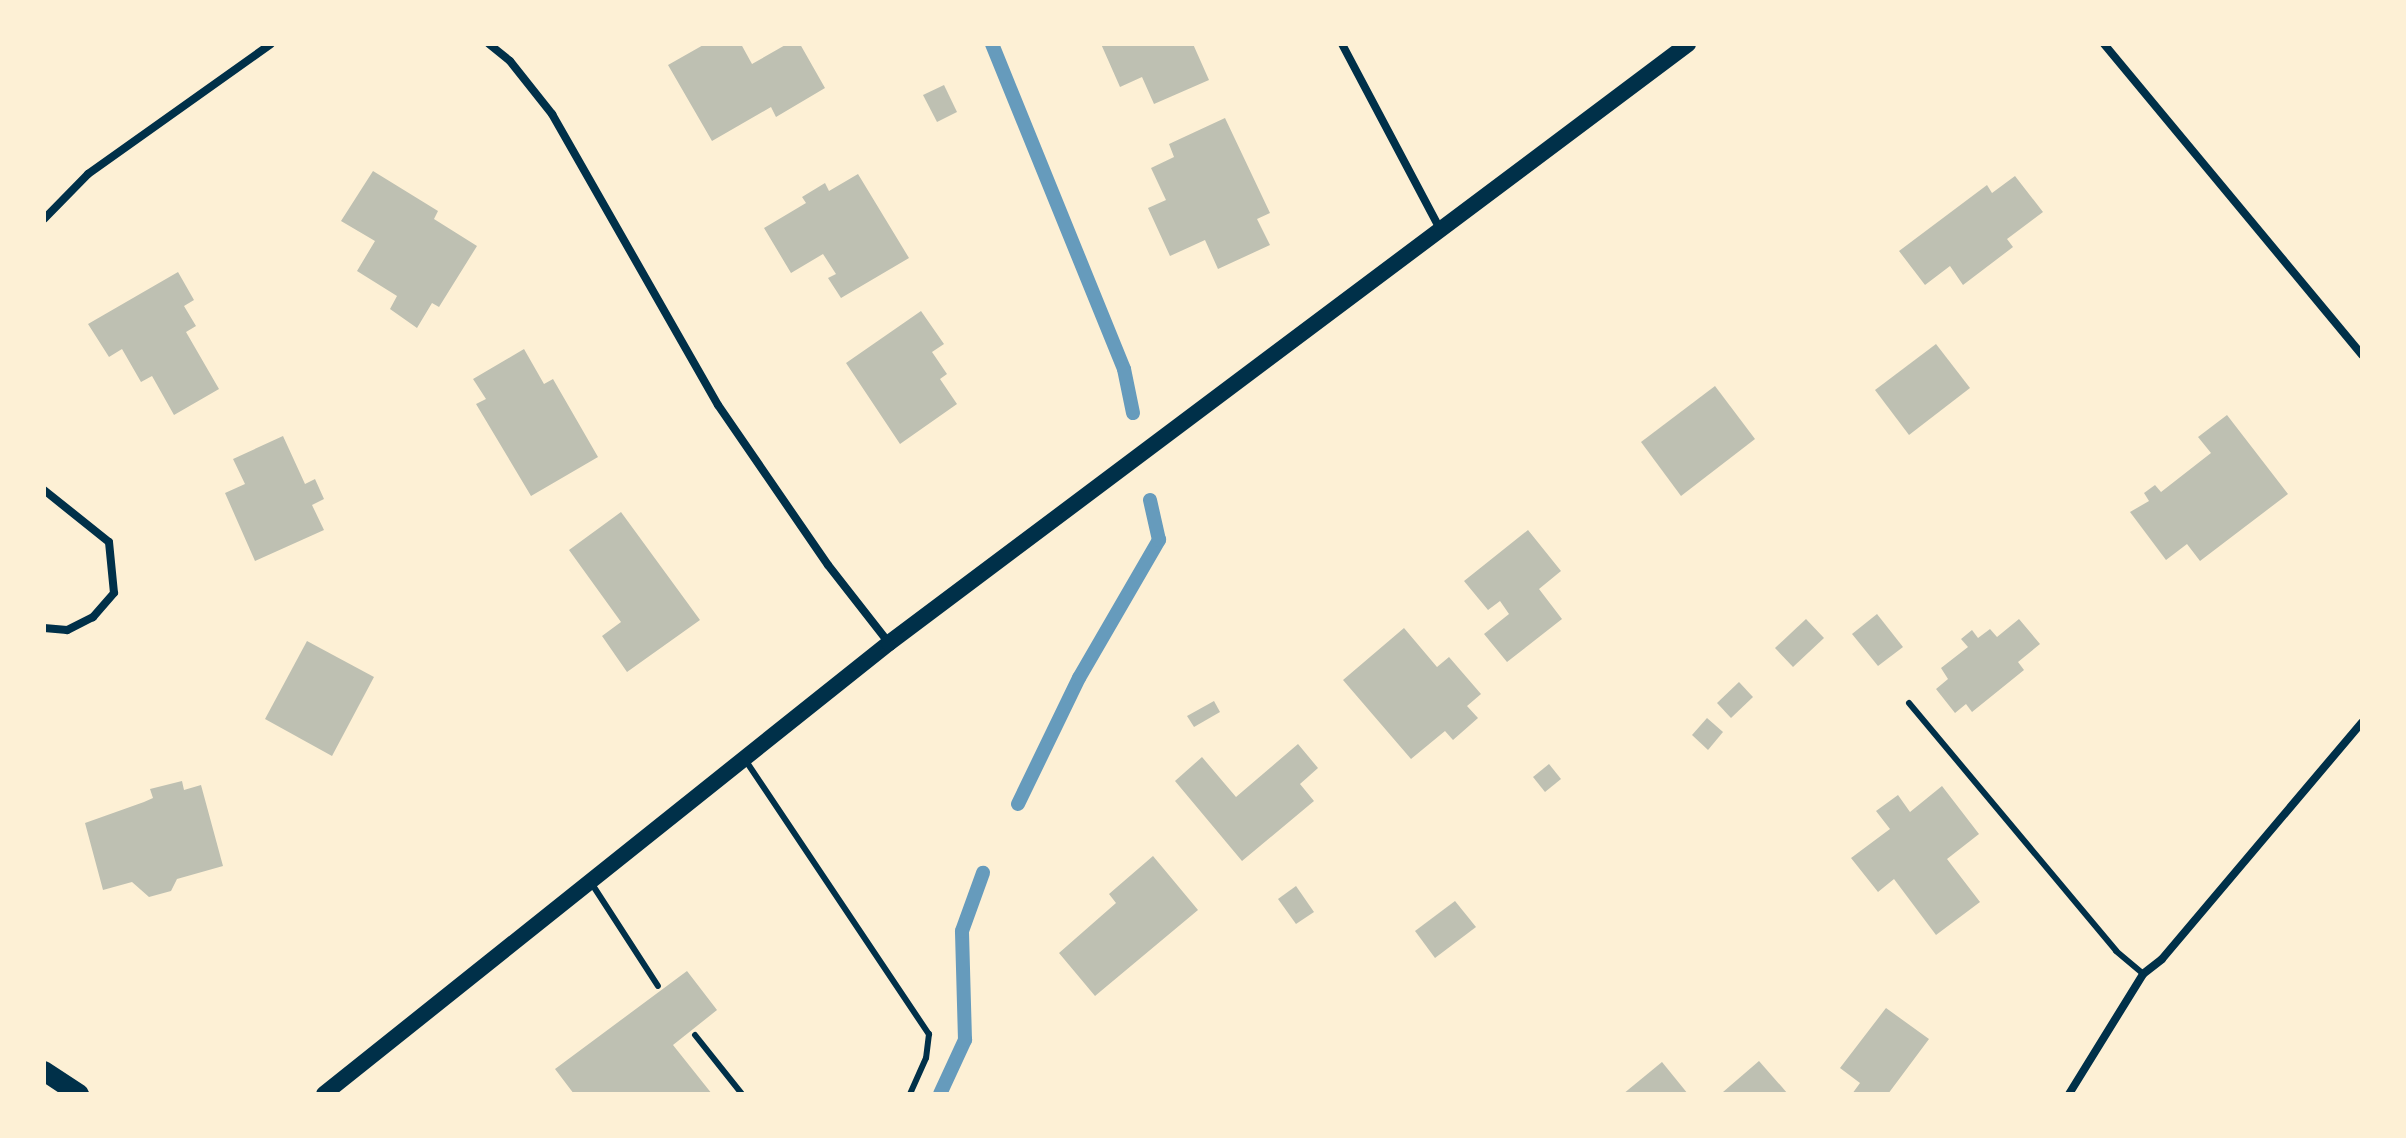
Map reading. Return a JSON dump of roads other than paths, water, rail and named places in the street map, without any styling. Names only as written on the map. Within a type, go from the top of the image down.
[{"type":"main road","points":[[324,1094],[889,643],[1276,358],[1440,229],[1688,44]]},
{"type":"main road","points":[[44,1071],[79,1094]]},
{"type":"street","points":[[44,219],[88,174],[271,44]]},
{"type":"street","points":[[489,44],[510,61],[552,114],[718,405],[828,565],[889,643]]},
{"type":"street","points":[[1342,44],[1440,229]]},
{"type":"street","points":[[2104,44],[2362,355]]},
{"type":"street","points":[[44,490],[109,542],[114,593],[93,617],[67,630],[44,628]]},
{"type":"street","points":[[2069,1094],[2143,974],[2162,959],[2362,722]]},
{"type":"lane","points":[[1909,703],[2116,951],[2143,974]]},
{"type":"lane","points":[[744,759],[929,1034],[926,1058],[910,1094]]},
{"type":"lane","points":[[590,881],[658,986]]},
{"type":"lane","points":[[695,1035],[742,1094]]},
{"type":"waterway","points":[[992,44],[1124,369],[1133,413]]},
{"type":"waterway","points":[[1018,804],[1079,678],[1159,540],[1150,500]]},
{"type":"waterway","points":[[940,1094],[965,1040],[962,931],[983,873]]}]
